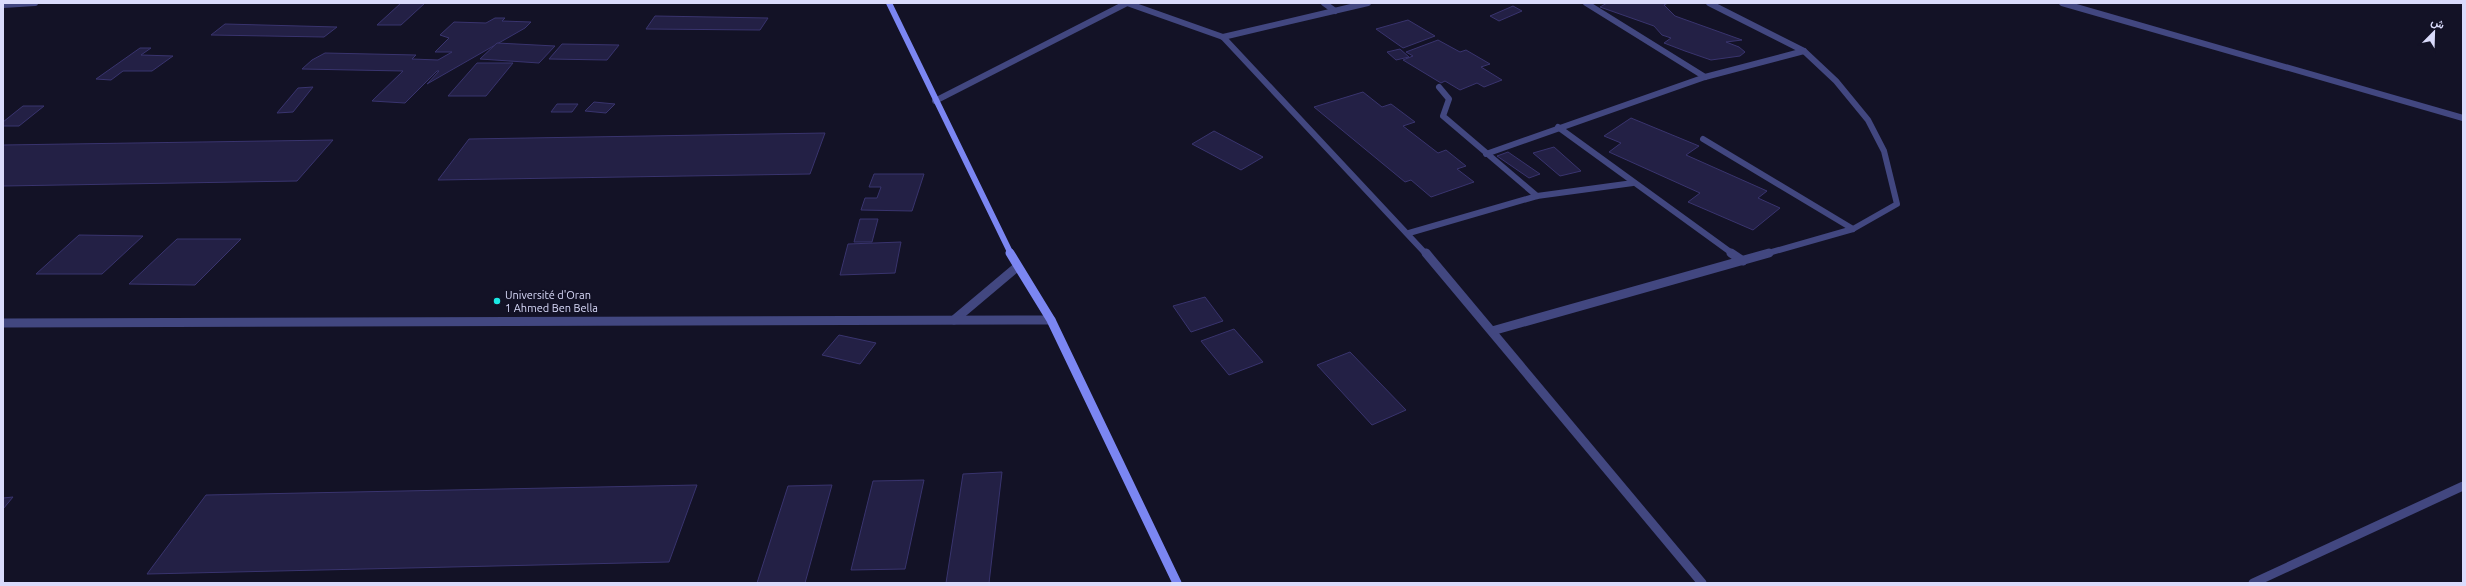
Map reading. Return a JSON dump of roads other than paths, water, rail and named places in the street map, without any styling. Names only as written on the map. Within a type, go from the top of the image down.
[{"type":"main road","points":[[889,3],[935,101],[1017,267],[1051,320],[1177,583]]},
{"type":"street","points":[[3,5],[35,3]]},
{"type":"street","points":[[935,101],[1127,3],[1223,37],[1409,233],[1702,583]]},
{"type":"street","points":[[1324,3],[1334,11]]},
{"type":"street","points":[[1223,37],[1368,3]]},
{"type":"street","points":[[1586,3],[1705,76]]},
{"type":"street","points":[[1492,331],[1853,229],[1897,204],[1884,151],[1868,120],[1841,87],[1804,51],[1709,3]]},
{"type":"street","points":[[2062,3],[2463,118]]},
{"type":"street","points":[[1486,154],[1558,127],[1705,76],[1804,51]]},
{"type":"street","points":[[1439,87],[1449,99],[1442,116],[1537,196]]},
{"type":"street","points":[[1558,127],[1633,183],[1743,261]]},
{"type":"street","points":[[1703,139],[1853,229]]},
{"type":"street","points":[[1409,233],[1537,196],[1633,183]]},
{"type":"street","points":[[954,320],[1017,267]]},
{"type":"street","points":[[3,323],[1051,320]]},
{"type":"street","points":[[2253,583],[2463,486]]},
{"type":"place","name":"Université d'Oran 1 Ahmed Ben Bella","points":[[497,301]]}]
